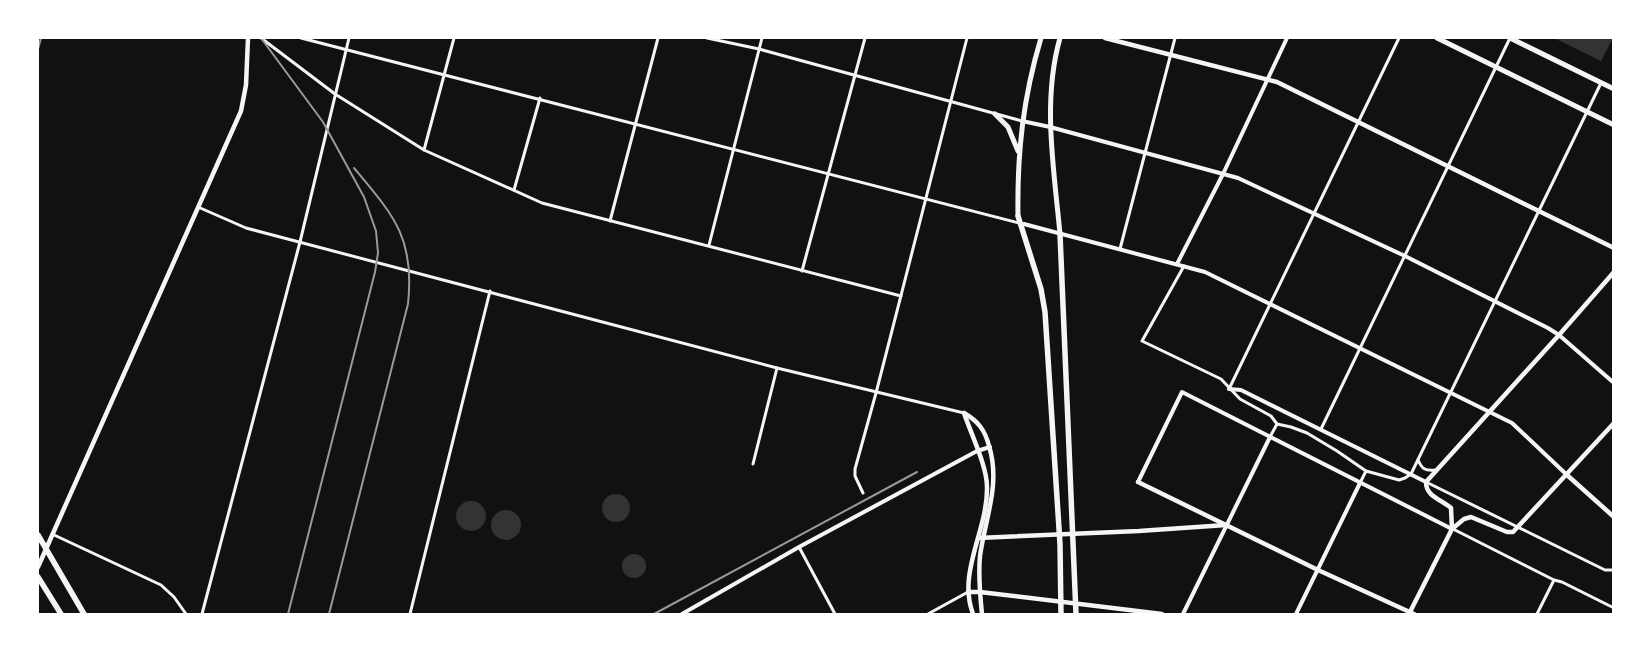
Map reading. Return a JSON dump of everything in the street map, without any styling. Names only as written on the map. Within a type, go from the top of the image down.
[{"type":"highway","points":[[1018,216],[1041,288],[1045,312],[1062,577],[1061,614]]},
{"type":"highway","points":[[1060,234],[1076,614]]},
{"type":"highway","points":[[38,535],[84,614]]},
{"type":"highway","points":[[38,577],[61,614]]},
{"type":"main road","points":[[38,567],[241,112],[246,85],[248,38]]},
{"type":"main road","points":[[1018,216],[1017,172],[1022,121],[1031,70],[1041,38]]},
{"type":"main road","points":[[1060,38],[1052,74],[1050,127],[1060,234]]},
{"type":"main road","points":[[1106,38],[1276,82],[1359,121],[1614,248]]},
{"type":"main road","points":[[1437,38],[1614,125]]},
{"type":"main road","points":[[1510,38],[1614,89]]},
{"type":"main road","points":[[995,114],[1008,127],[1019,154]]},
{"type":"main road","points":[[1138,482],[1411,614],[1452,528],[1452,508],[1430,495],[1426,489],[1426,482],[1560,335],[1614,272]]},
{"type":"main road","points":[[964,414],[981,426],[990,447],[994,470],[990,510],[970,572],[968,592],[972,614]]},
{"type":"main road","points":[[964,414],[984,470],[987,485],[979,571],[982,614]]},
{"type":"main road","points":[[1452,528],[1464,519],[1471,517],[1506,532],[1513,532],[1614,423]]},
{"type":"main road","points":[[1567,475],[1614,517]]},
{"type":"main road","points":[[981,538],[1139,531],[1228,524]]},
{"type":"main road","points":[[968,592],[1162,614]]},
{"type":"street","points":[[261,38],[335,94],[424,150],[542,202],[901,296]]},
{"type":"street","points":[[301,38],[540,98],[1205,272],[1489,411],[1512,424],[1567,475]]},
{"type":"street","points":[[202,614],[300,242],[349,38]]},
{"type":"street","points":[[424,150],[454,38]]},
{"type":"street","points":[[610,221],[658,38]]},
{"type":"street","points":[[707,38],[759,49],[950,102],[1238,178],[1495,300],[1560,335],[1614,383]]},
{"type":"street","points":[[709,245],[762,38]]},
{"type":"street","points":[[802,271],[865,38]]},
{"type":"street","points":[[863,493],[855,476],[855,469],[927,199],[967,38]]},
{"type":"street","points":[[1120,249],[1175,38]]},
{"type":"street","points":[[1177,264],[1223,174],[1287,38]]},
{"type":"street","points":[[1229,389],[1272,304],[1399,38]]},
{"type":"street","points":[[1321,429],[1510,38]]},
{"type":"street","points":[[1184,266],[1142,341],[1221,379],[1240,399],[1271,416],[1277,424],[1291,427],[1307,434],[1337,451],[1366,471],[1399,480],[1405,478],[1411,474],[1418,460],[1601,83]]},
{"type":"street","points":[[514,190],[540,98]]},
{"type":"street","points":[[198,207],[246,228],[777,368],[964,414]]},
{"type":"street","points":[[410,614],[490,291]]},
{"type":"street","points":[[753,464],[777,368]]},
{"type":"street","points":[[1229,389],[1241,390],[1606,570],[1614,570]]},
{"type":"street","points":[[1138,482],[1182,392],[1360,483],[1614,608]]},
{"type":"street","points":[[1183,614],[1277,424]]},
{"type":"street","points":[[682,614],[799,547],[977,451],[990,447]]},
{"type":"street","points":[[1418,460],[1421,468],[1427,471],[1435,470]]},
{"type":"street","points":[[1296,614],[1366,471]]},
{"type":"street","points":[[52,534],[161,585],[174,597],[186,614]]},
{"type":"street","points":[[799,547],[835,614]]},
{"type":"street","points":[[1537,614],[1554,580]]},
{"type":"street","points":[[928,614],[968,592]]},
{"type":"shaded area","points":[[1554,38],[1613,38],[1601,61]]},
{"type":"shaded area","points":[[616,494],[626,498],[630,508],[626,518],[616,522],[606,518],[602,508],[606,498]]},
{"type":"shaded area","points":[[471,501],[482,505],[486,516],[482,527],[471,531],[460,527],[456,516],[460,505]]},
{"type":"shaded area","points":[[506,510],[517,514],[521,525],[517,536],[506,540],[495,536],[491,525],[495,514]]},
{"type":"shaded area","points":[[629,554],[639,554],[646,561],[646,571],[639,578],[629,578],[622,571],[622,561]]},
{"type":"railway","points":[[38,49],[41,38]]},
{"type":"railway","points":[[261,38],[323,122],[364,197],[376,231],[378,253],[375,272],[288,614]]},
{"type":"railway","points":[[329,614],[408,304],[408,262],[405,245],[399,229],[380,200],[354,168]]},
{"type":"railway","points":[[654,614],[917,472]]}]
